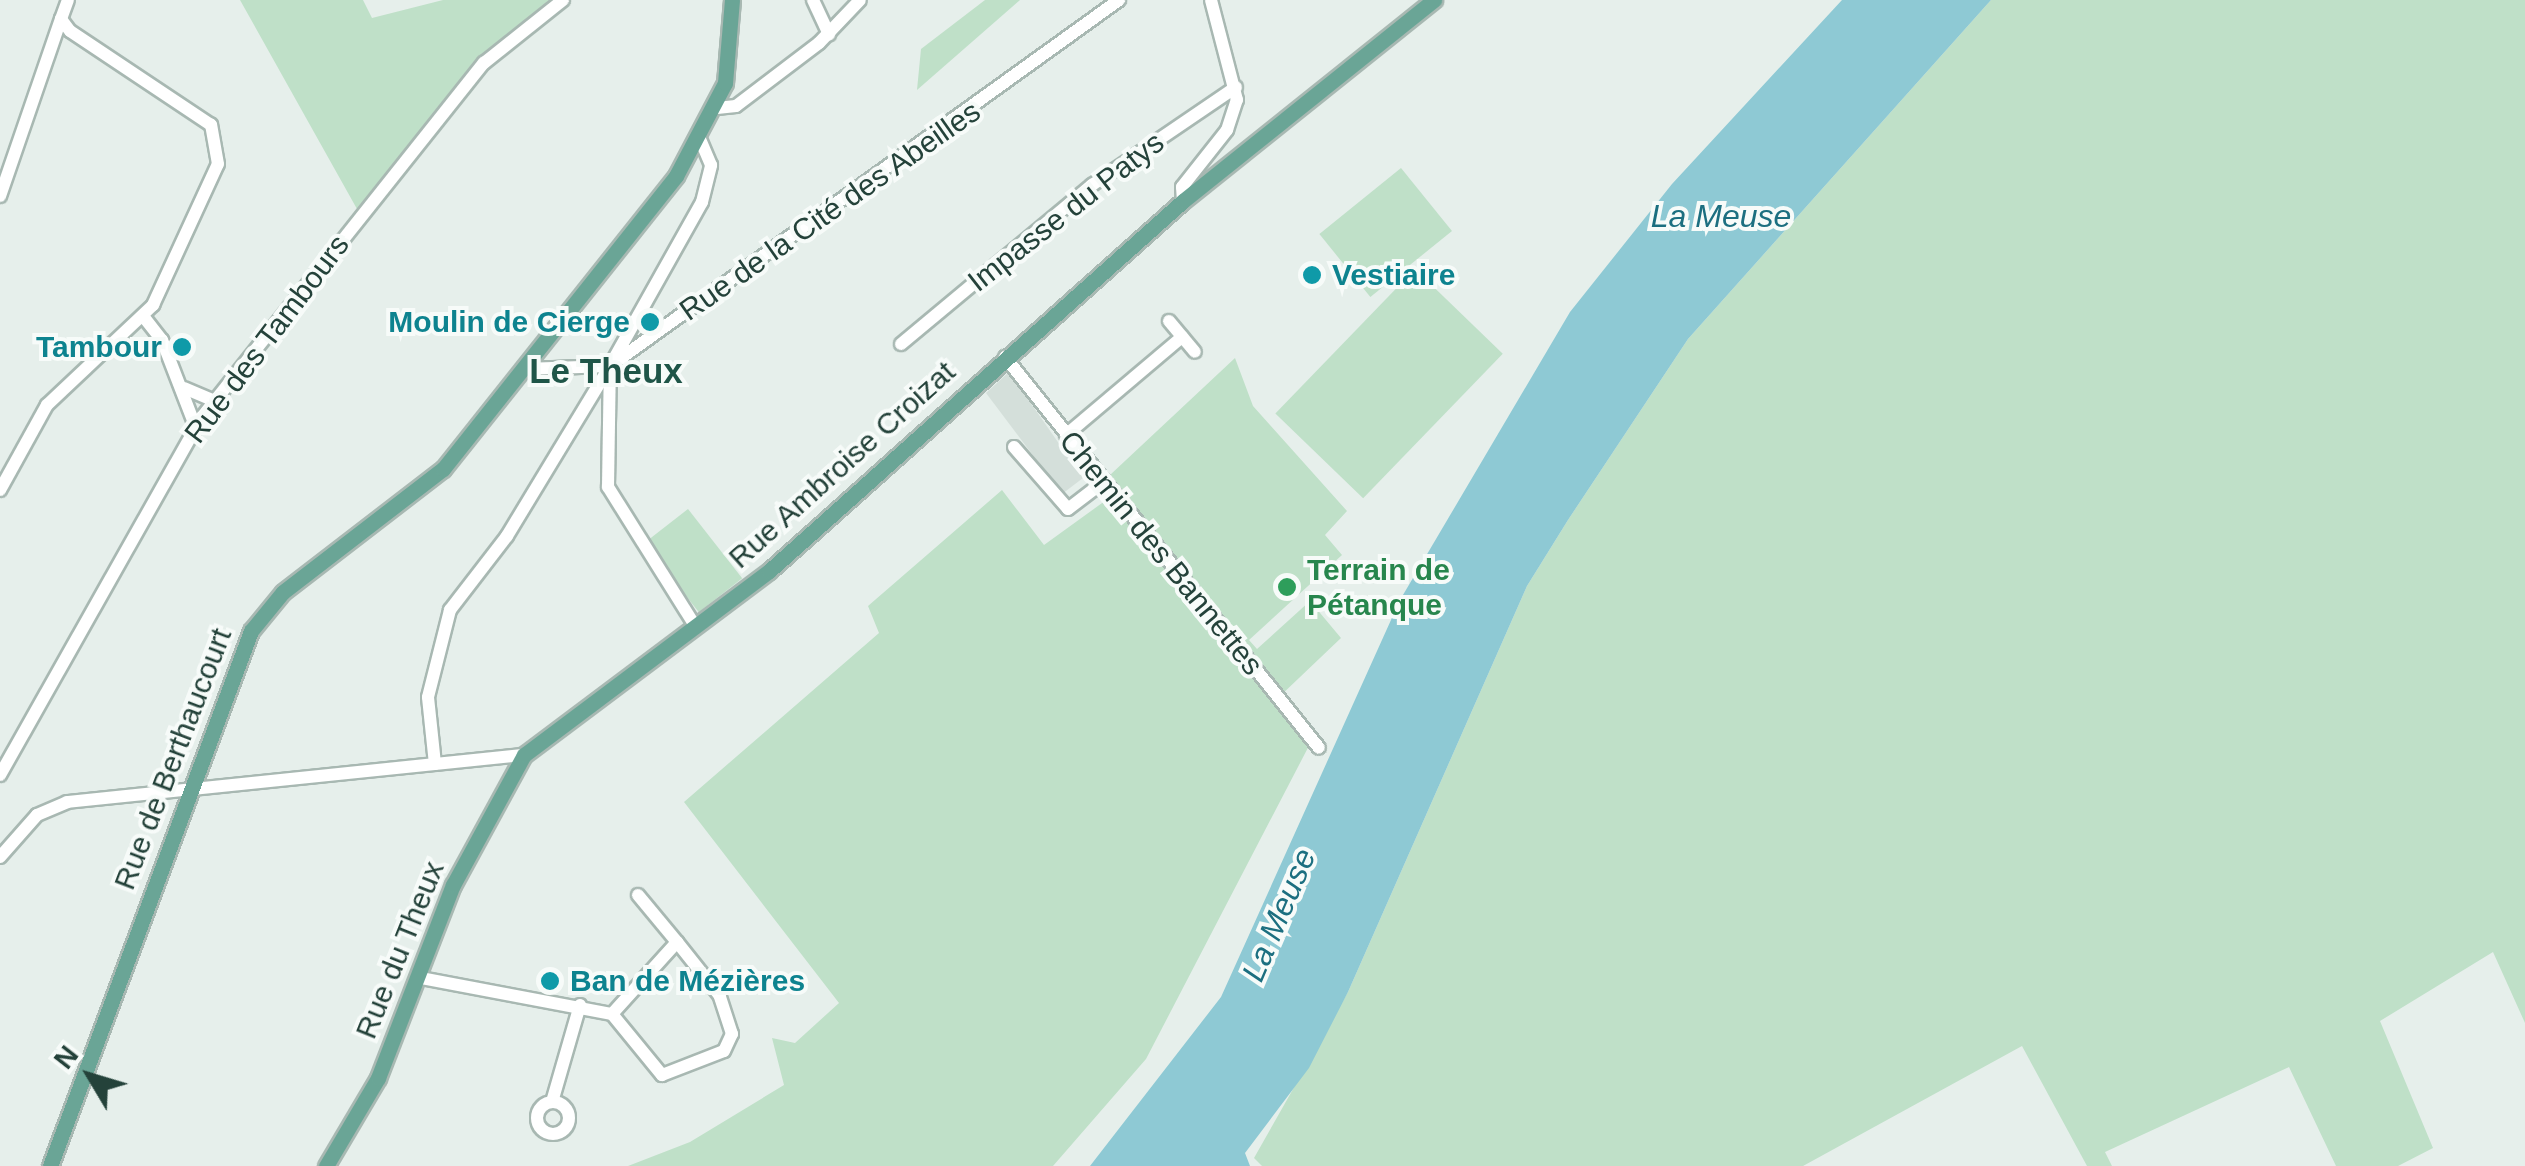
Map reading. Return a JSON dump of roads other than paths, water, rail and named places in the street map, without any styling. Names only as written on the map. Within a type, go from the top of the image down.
[{"type":"main road","name":"Rue de Berthaucourt","points":[[50,1166],[187,790],[250,631],[283,592],[412,500],[524,368],[701,142],[717,108],[732,0]]},
{"type":"main road","name":"Rue Ambroise Croizat","points":[[524,754],[781,561],[1184,201],[1434,0]]},
{"type":"main road","name":"Rue du Theux","points":[[326,1166],[421,978],[453,885],[524,754]]},
{"type":"street","points":[[0,196],[66,25],[68,0]]},
{"type":"street","name":"Rue des Tambours","points":[[0,775],[196,428],[215,401],[484,64],[562,0]]},
{"type":"street","points":[[814,0],[828,35]]},
{"type":"street","points":[[717,108],[736,106],[828,35],[860,0]]},
{"type":"street","name":"Rue de la Cité des Abeilles","points":[[610,366],[1120,0]]},
{"type":"street","points":[[1184,201],[1182,186],[1236,114],[1236,87],[1210,0]]},
{"type":"street","points":[[0,490],[47,405],[142,316],[210,194],[218,141],[190,106],[66,25]]},
{"type":"street","name":"Impasse du Patys","points":[[901,344],[1092,185],[1236,87]]},
{"type":"street","points":[[435,764],[428,697],[450,610],[507,536],[610,366],[702,202],[711,165],[701,142]]},
{"type":"street","points":[[142,316],[184,388],[196,428]]},
{"type":"street","points":[[1169,322],[1195,352]]},
{"type":"street","points":[[1066,436],[1182,337]]},
{"type":"street","name":"Chemin des Bannettes","points":[[1006,357],[1318,748]]},
{"type":"street","points":[[524,368],[610,366]]},
{"type":"street","points":[[610,366],[608,487],[694,624]]},
{"type":"street","points":[[184,388],[215,401]]},
{"type":"street","points":[[1014,447],[1068,509],[1102,482]]},
{"type":"street","points":[[0,857],[37,815],[67,802],[524,754]]},
{"type":"street","points":[[421,978],[612,1014],[662,1076],[724,1051],[732,1034],[720,996],[638,894]]},
{"type":"street","points":[[612,1014],[676,942]]},
{"type":"street","points":[[552,1102],[580,1005]]},
{"type":"water","name":"La Meuse","points":[[1842,0],[1991,0],[1688,339],[1568,520],[1527,586],[1348,992],[1309,1068],[1245,1153],[1250,1166],[1090,1166],[1221,997],[1400,600],[1570,312],[1672,184]]},
{"type":"place","name":"Vestiaire","points":[[1312,275]]},
{"type":"place","name":"Moulin de Cierge","points":[[650,322]]},
{"type":"place","name":"Tambour","points":[[182,347]]},
{"type":"place","name":"Terrain de Pétanque","points":[[1287,587]]},
{"type":"place","name":"Ban de Mézières","points":[[550,981]]},
{"type":"district","name":"Le Theux","points":[[606,371]]}]
